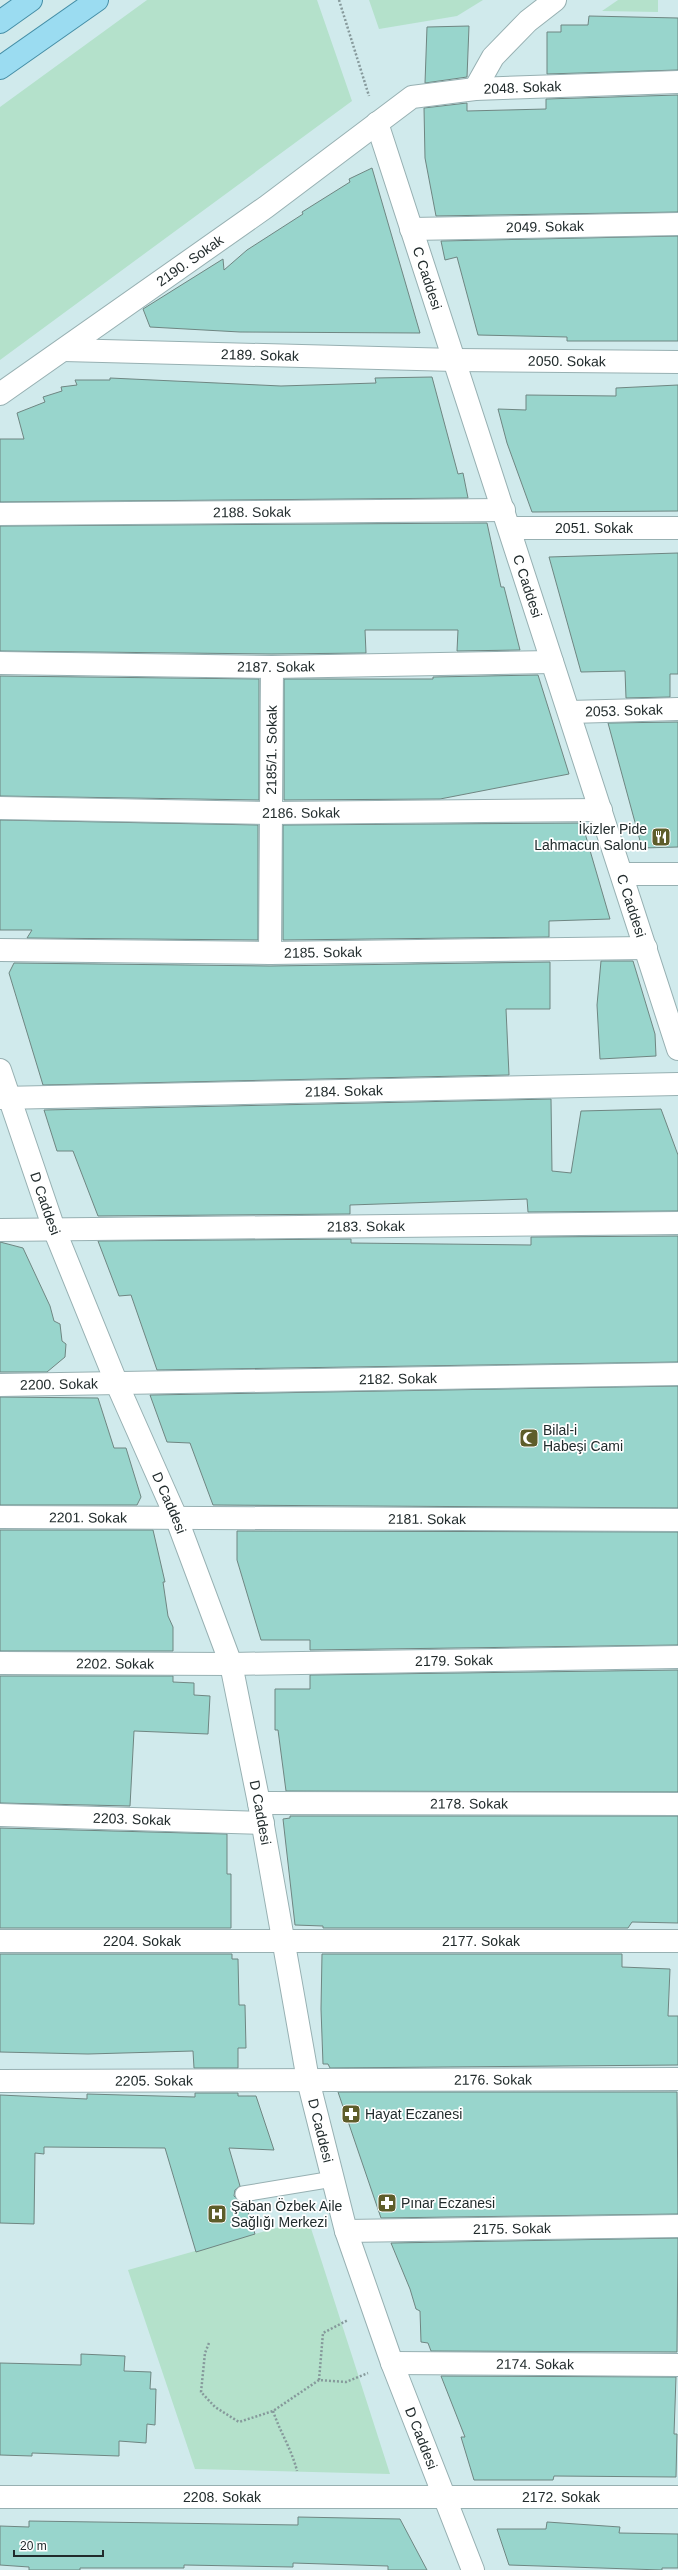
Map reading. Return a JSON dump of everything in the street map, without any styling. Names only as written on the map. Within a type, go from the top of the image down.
[{"type":"main road","points":[[0,8],[10,0]]},
{"type":"main road","points":[[0,22],[31,0]]},
{"type":"main road","points":[[0,68],[97,0]]},
{"type":"street","points":[[475,89],[494,57],[528,21],[555,0]]},
{"type":"street","name":"2048. Sokak","points":[[377,123],[412,97],[475,89],[678,82]]},
{"type":"street","name":"C Caddesi","points":[[377,123],[677,1042]]},
{"type":"street","name":"2190. Sokak","points":[[0,394],[266,208],[377,123]]},
{"type":"street","name":"2049. Sokak","points":[[411,229],[678,224]]},
{"type":"street","name":"2189. Sokak","points":[[64,350],[455,360]]},
{"type":"street","name":"2050. Sokak","points":[[455,360],[678,362]]},
{"type":"street","name":"2188. Sokak","points":[[0,514],[507,519]]},
{"type":"street","name":"2051. Sokak","points":[[507,519],[678,528]]},
{"type":"street","name":"2187. Sokak","points":[[0,664],[272,667],[552,662]]},
{"type":"street","name":"2185/1. Sokak","points":[[270,953],[272,667]]},
{"type":"street","name":"2053. Sokak","points":[[570,712],[678,709]]},
{"type":"street","name":"2186. Sokak","points":[[0,808],[272,813],[601,810]]},
{"type":"street","points":[[622,874],[678,874]]},
{"type":"street","name":"2185. Sokak","points":[[0,950],[270,953],[646,948]]},
{"type":"street","name":"D Caddesi","points":[[0,1070],[4,1098],[54,1229],[117,1384],[176,1517],[230,1664],[261,1813],[308,2080],[346,2231],[392,2363],[443,2497],[473,2570]]},
{"type":"street","name":"2184. Sokak","points":[[4,1098],[678,1084]]},
{"type":"street","name":"2183. Sokak","points":[[0,1230],[678,1223]]},
{"type":"street","name":"2182. Sokak","points":[[117,1384],[678,1374]]},
{"type":"street","name":"2200. Sokak","points":[[0,1384],[117,1384]]},
{"type":"street","name":"2201. Sokak","points":[[0,1517],[176,1517]]},
{"type":"street","name":"2181. Sokak","points":[[176,1517],[678,1520]]},
{"type":"street","name":"2179. Sokak","points":[[230,1664],[678,1657]]},
{"type":"street","name":"2202. Sokak","points":[[0,1663],[230,1664]]},
{"type":"street","name":"2178. Sokak","points":[[261,1813],[678,1804]]},
{"type":"street","name":"2203. Sokak","points":[[0,1816],[261,1813]]},
{"type":"street","name":"2204. Sokak","points":[[0,1941],[284,1941]]},
{"type":"street","name":"2177. Sokak","points":[[284,1941],[678,1941]]},
{"type":"street","name":"2176. Sokak","points":[[308,2080],[678,2079]]},
{"type":"street","name":"2205. Sokak","points":[[0,2081],[308,2080]]},
{"type":"street","name":"2175. Sokak","points":[[346,2231],[678,2226]]},
{"type":"street","name":"2174. Sokak","points":[[392,2363],[678,2365]]},
{"type":"street","name":"2208. Sokak","points":[[0,2497],[443,2497]]},
{"type":"street","name":"2172. Sokak","points":[[443,2497],[678,2497]]},
{"type":"lane","points":[[243,2194],[333,2179]]},
{"type":"path","points":[[339,0],[377,123]]},
{"type":"path","points":[[319,2380],[323,2333],[372,2308]]},
{"type":"path","points":[[209,2343],[205,2353],[201,2392],[215,2407],[239,2422],[273,2411],[319,2380],[346,2382],[392,2363]]},
{"type":"path","points":[[273,2411],[278,2427],[294,2457],[304,2497]]},
{"type":"green space","points":[[147,0],[317,0],[352,101],[0,360],[0,107]]},
{"type":"green space","points":[[369,0],[483,0],[457,16],[379,29]]},
{"type":"green space","points":[[618,0],[658,0],[658,12],[602,11]]},
{"type":"green space","points":[[308,2219],[390,2474],[195,2469],[128,2270]]},
{"type":"building","points":[[589,16],[678,18],[678,70],[547,74],[547,32],[561,32],[561,25],[588,25]]},
{"type":"building","points":[[469,26],[467,77],[425,83],[427,27]]},
{"type":"building","points":[[678,95],[678,212],[436,216],[425,158],[424,108],[467,103],[467,111],[546,109],[546,99]]},
{"type":"building","points":[[372,168],[420,333],[240,332],[150,327],[143,309],[223,259],[224,270],[247,250],[303,214],[302,212],[350,182],[349,179]]},
{"type":"building","points":[[678,236],[678,341],[567,341],[567,337],[478,335],[457,257],[445,260],[441,241]]},
{"type":"building","points":[[432,377],[458,474],[463,473],[468,498],[0,502],[0,439],[24,439],[17,413],[45,402],[43,397],[62,391],[61,387],[77,385],[75,380],[110,380],[110,378],[281,386],[376,383],[375,378]]},
{"type":"building","points":[[678,385],[678,511],[532,512],[507,443],[498,409],[526,410],[526,395],[616,396],[616,388]]},
{"type":"building","points":[[487,523],[501,587],[504,587],[520,650],[457,651],[458,630],[365,630],[366,653],[272,654],[0,651],[0,526]]},
{"type":"building","points":[[678,553],[678,674],[670,674],[670,697],[626,698],[625,671],[581,672],[549,557]]},
{"type":"building","points":[[538,675],[569,774],[440,799],[284,800],[284,679],[433,679],[433,677]]},
{"type":"building","points":[[0,676],[259,679],[259,800],[0,796]]},
{"type":"building","points":[[678,722],[678,847],[642,848],[608,723]]},
{"type":"building","points":[[0,820],[258,825],[258,940],[27,938],[32,930],[0,930]]},
{"type":"building","points":[[582,823],[610,919],[549,921],[549,937],[283,940],[283,825]]},
{"type":"building","points":[[601,961],[633,961],[655,1034],[656,1056],[600,1059],[597,1005]]},
{"type":"building","points":[[550,962],[550,1009],[506,1009],[509,1075],[43,1085],[9,973],[14,963],[270,966]]},
{"type":"building","points":[[551,1099],[552,1171],[571,1173],[581,1111],[661,1109],[678,1155],[678,1211],[528,1212],[527,1199],[350,1205],[350,1214],[98,1216],[73,1151],[57,1151],[44,1110]]},
{"type":"building","points":[[678,1236],[678,1362],[157,1370],[131,1295],[119,1296],[98,1241],[351,1239],[351,1243],[531,1245],[531,1237]]},
{"type":"building","points":[[0,1242],[23,1248],[50,1306],[54,1321],[60,1324],[62,1341],[66,1344],[65,1357],[47,1372],[0,1372]]},
{"type":"building","points":[[678,1386],[678,1508],[213,1505],[190,1443],[167,1442],[150,1395]]},
{"type":"building","points":[[0,1397],[98,1398],[114,1448],[126,1448],[141,1497],[137,1505],[0,1505]]},
{"type":"building","points":[[0,1530],[153,1530],[165,1582],[163,1582],[168,1616],[173,1627],[173,1651],[0,1651]]},
{"type":"building","points":[[237,1531],[678,1532],[678,1645],[310,1650],[310,1640],[261,1640],[237,1560]]},
{"type":"building","points":[[678,1670],[678,1792],[286,1791],[278,1730],[275,1730],[275,1689],[310,1689],[310,1675]]},
{"type":"building","points":[[0,1676],[173,1676],[173,1682],[194,1683],[194,1695],[210,1696],[208,1734],[134,1731],[130,1806],[0,1803]]},
{"type":"building","points":[[290,1816],[678,1816],[678,1923],[632,1922],[628,1928],[323,1928],[323,1926],[295,1925],[283,1819],[290,1818]]},
{"type":"building","points":[[0,1828],[227,1834],[227,1874],[231,1874],[231,1928],[0,1928]]},
{"type":"building","points":[[0,1954],[232,1954],[232,1959],[238,1959],[239,2005],[245,2005],[246,2048],[238,2048],[238,2068],[194,2068],[193,2051],[88,2054],[0,2052]]},
{"type":"building","points":[[322,1954],[622,1954],[622,1967],[670,1969],[668,2016],[678,2016],[678,2065],[330,2068],[328,2064],[323,2064],[321,2009]]},
{"type":"building","points":[[338,2092],[677,2092],[678,2214],[381,2218]]},
{"type":"building","points":[[195,2093],[238,2093],[238,2096],[256,2096],[274,2150],[229,2148],[240,2186],[235,2190],[234,2196],[240,2202],[245,2203],[255,2234],[196,2252],[165,2148],[44,2147],[44,2154],[35,2153],[34,2224],[0,2223],[0,2095],[87,2099],[87,2094],[195,2097]]},
{"type":"building","points":[[678,2238],[677,2352],[431,2351],[428,2343],[421,2342],[420,2311],[416,2309],[410,2289],[391,2243]]},
{"type":"building","points":[[81,2354],[125,2356],[124,2371],[151,2372],[150,2389],[156,2389],[155,2425],[147,2424],[146,2443],[119,2441],[119,2456],[32,2453],[32,2456],[0,2455],[0,2363],[81,2365]]},
{"type":"building","points":[[441,2376],[676,2377],[674,2434],[677,2434],[676,2477],[554,2476],[553,2480],[474,2480],[461,2437],[465,2437]]},
{"type":"building","points":[[298,2517],[400,2519],[427,2570],[388,2570],[388,2566],[293,2563],[293,2567],[184,2565],[184,2568],[80,2568],[80,2570],[29,2570],[29,2567],[0,2565],[0,2526],[29,2527],[29,2521],[298,2525]]},
{"type":"building","points":[[547,2522],[620,2527],[619,2533],[678,2534],[678,2568],[662,2568],[662,2570],[509,2565],[497,2529],[546,2529]]},
{"type":"place","name":"İkizler Pide Lahmacun Salonu","points":[[661,837]]},
{"type":"place","name":"Bilal-i Habeşi Cami","points":[[529,1438]]},
{"type":"place","name":"Hayat Eczanesi","points":[[351,2114]]},
{"type":"place","name":"Pınar Eczanesi","points":[[387,2203]]},
{"type":"place","name":"Şaban Özbek Aile Sağlığı Merkezi","points":[[217,2214]]}]
